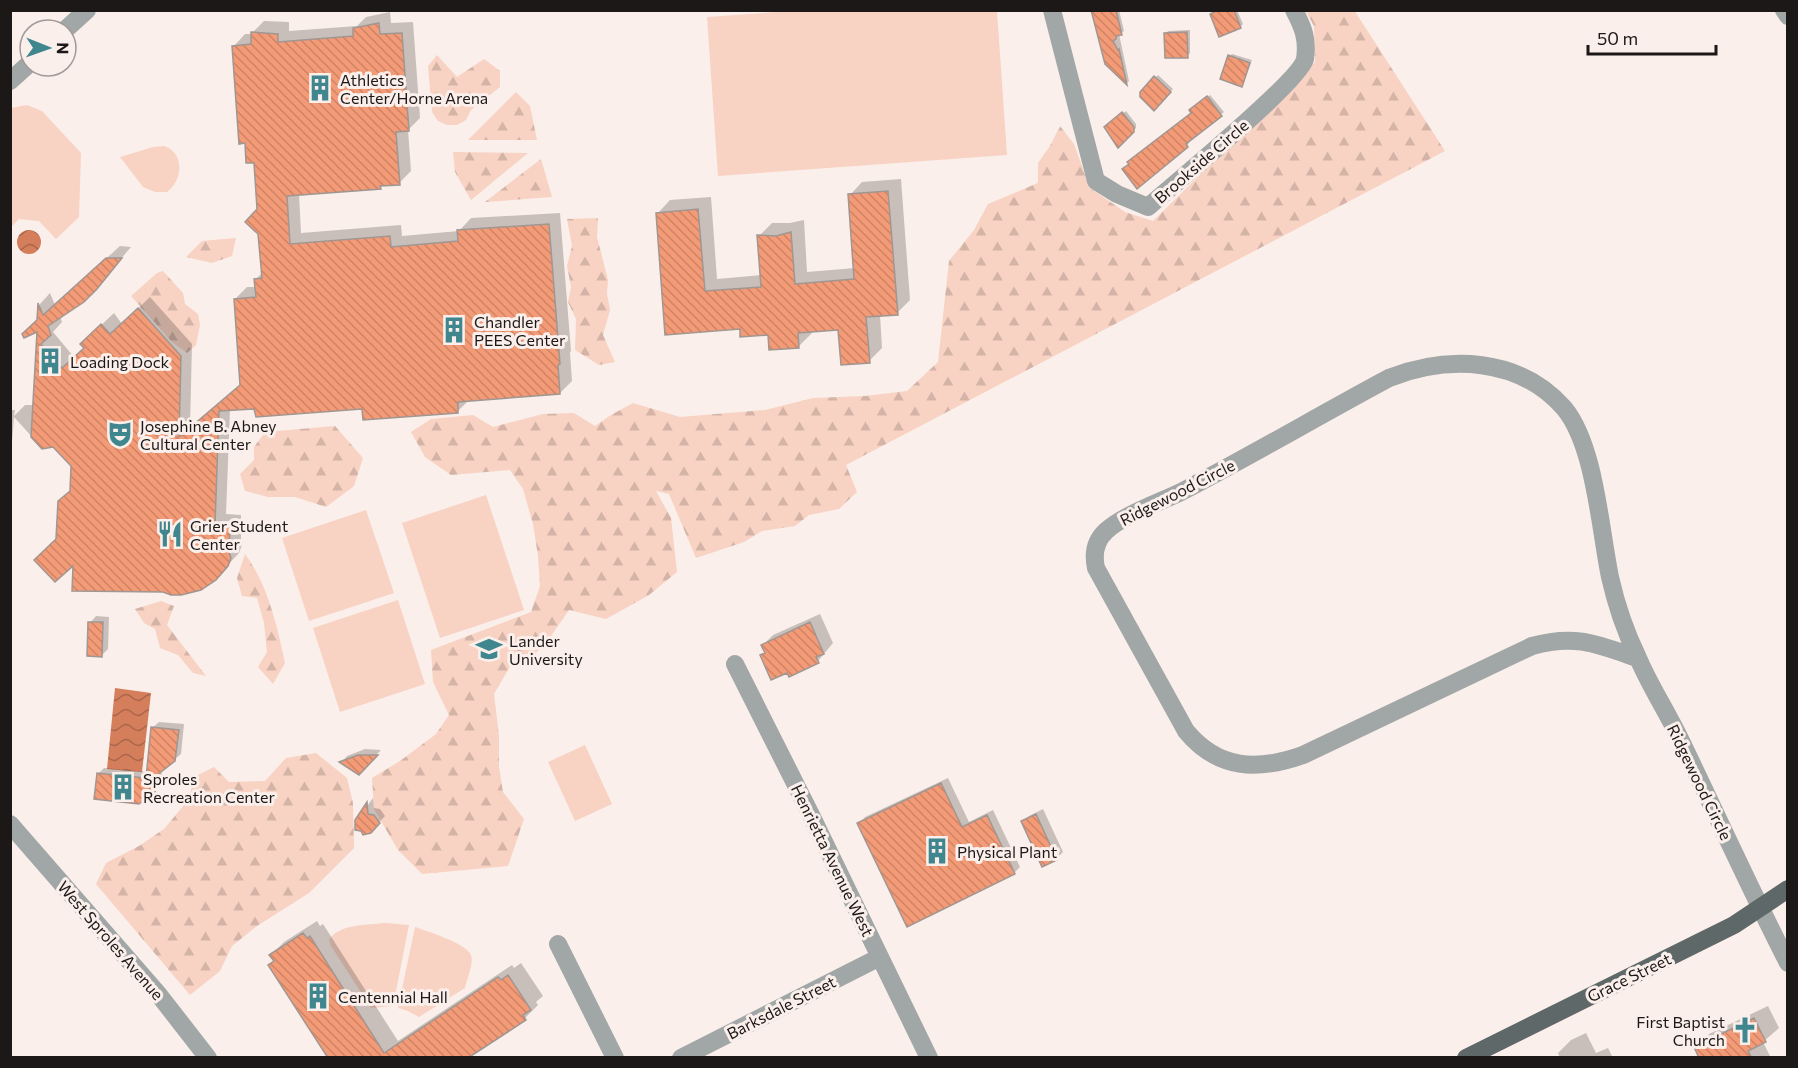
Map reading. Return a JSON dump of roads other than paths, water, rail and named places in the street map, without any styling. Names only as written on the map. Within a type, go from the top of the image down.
[{"type":"main road","name":"Grace Street","points":[[1466,1058],[1734,925],[1788,889]]},
{"type":"street","name":"Brookside Circle","points":[[1052,10],[1096,181],[1117,194],[1148,207],[1256,113],[1290,80],[1305,61],[1305,30],[1294,10]]},
{"type":"street","points":[[1784,10],[1788,16]]},
{"type":"street","name":"Ridgewood Circle","points":[[1637,658],[1582,641],[1551,640],[1532,646],[1303,755],[1263,765],[1236,764],[1208,753],[1197,745],[1186,731],[1096,568],[1095,549],[1102,534],[1115,524],[1183,491],[1389,378],[1412,369],[1463,362],[1487,365],[1530,381],[1551,396],[1577,428],[1587,453],[1611,579],[1637,658],[1677,734],[1788,963]]},
{"type":"street","name":"Henrietta Avenue West","points":[[735,664],[929,1058]]},
{"type":"street","name":"West Sproles Avenue","points":[[10,824],[159,995],[208,1058]]},
{"type":"street","points":[[558,944],[615,1058]]},
{"type":"street","name":"Barksdale Street","points":[[681,1058],[880,957]]},
{"type":"water","points":[[29,230],[34,231],[40,237],[40,247],[34,253],[29,254],[24,253],[18,247],[17,242],[18,237],[24,231]]},
{"type":"water","points":[[115,688],[151,693],[142,772],[107,769]]},
{"type":"place","name":"Athletics Center/Horne Arena","points":[[320,88]]},
{"type":"place","name":"Chandler PEES Center","points":[[454,330]]},
{"type":"place","name":"Loading Dock","points":[[50,361]]},
{"type":"place","name":"Josephine B. Abney Cultural Center","points":[[120,434]]},
{"type":"place","name":"Grier Student Center","points":[[170,534]]},
{"type":"place","name":"Lander University","points":[[489,649]]},
{"type":"place","name":"Sproles Recreation Center","points":[[123,787]]},
{"type":"place","name":"Physical Plant","points":[[937,851]]},
{"type":"place","name":"Centennial Hall","points":[[318,996]]},
{"type":"place","name":"First Baptist Church","points":[[1745,1030]]}]
